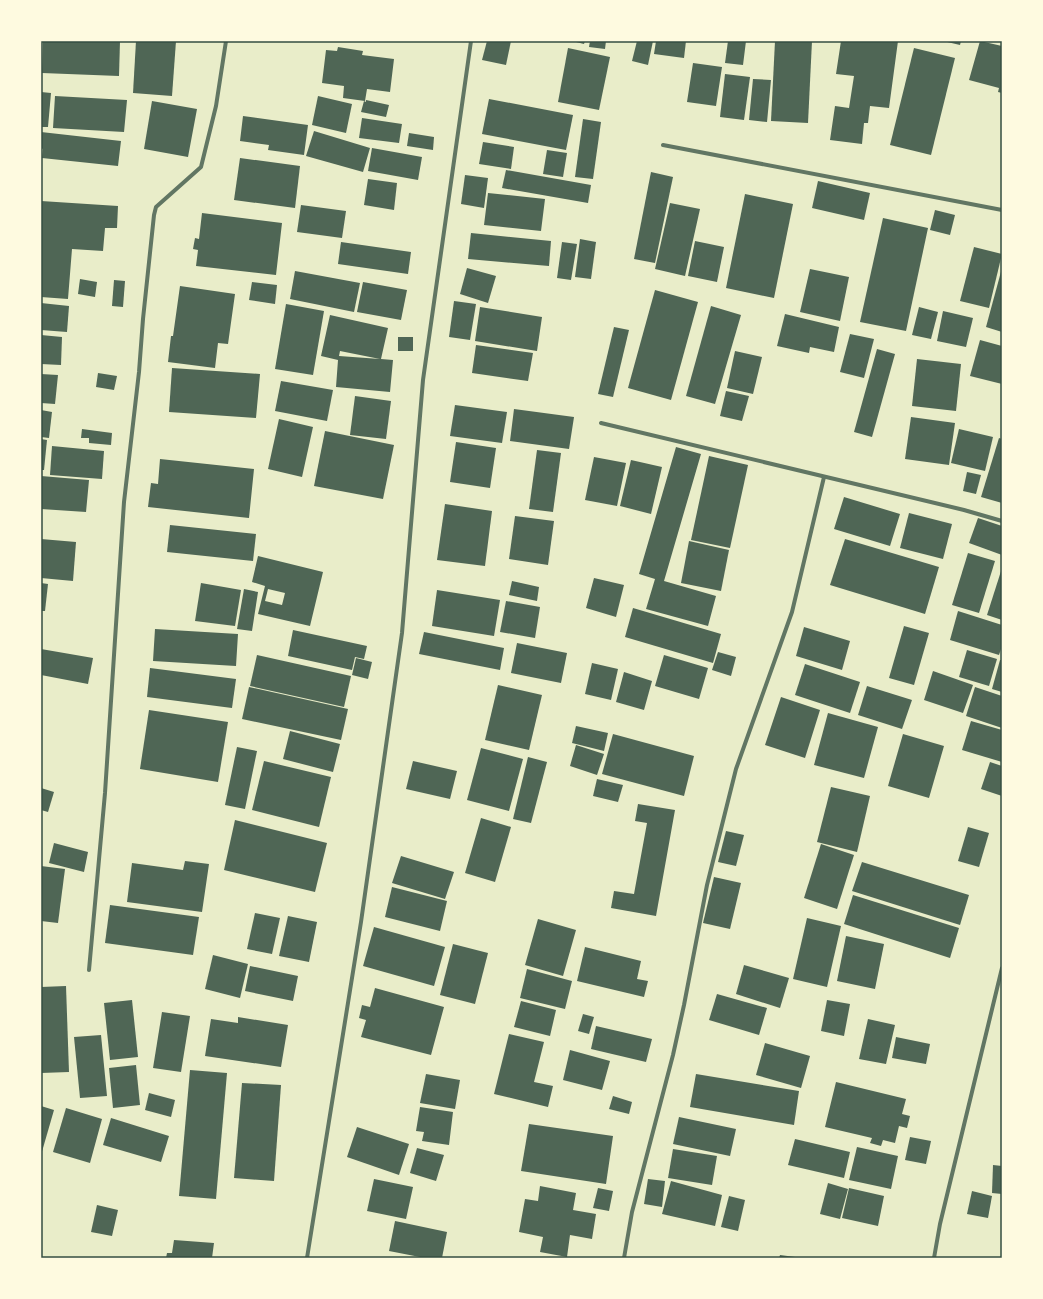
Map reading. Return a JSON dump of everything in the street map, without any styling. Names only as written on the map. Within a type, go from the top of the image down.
[{"type":"street","points":[[89,970],[105,793],[124,502],[139,372],[154,215],[156,207],[201,167],[216,106],[226,41]]},
{"type":"street","points":[[307,1258],[361,922],[402,633],[423,380],[471,41]]},
{"type":"street","points":[[663,145],[1002,210]]},
{"type":"street","points":[[601,424],[964,510],[1002,521]]},
{"type":"street","points":[[624,1258],[632,1212],[673,1055],[707,885],[736,768],[792,612],[824,478]]},
{"type":"street","points":[[934,1258],[940,1224],[1002,968]]},
{"type":"building","points":[[43,41],[120,41],[119,76],[42,73]]},
{"type":"building","points":[[136,41],[176,41],[172,96],[133,93]]},
{"type":"building","points":[[487,41],[511,41],[506,65],[482,60]]},
{"type":"building","points":[[572,41],[585,41],[584,44]]},
{"type":"building","points":[[590,41],[606,41],[605,49],[589,47]]},
{"type":"building","points":[[637,41],[653,41],[648,65],[632,61]]},
{"type":"building","points":[[656,41],[686,41],[684,58],[654,54]]},
{"type":"building","points":[[728,41],[746,41],[743,65],[725,63]]},
{"type":"building","points":[[775,41],[812,41],[808,123],[771,121]]},
{"type":"building","points":[[841,41],[898,41],[889,108],[870,106],[868,123],[864,123],[862,144],[830,140],[835,106],[849,108],[854,76],[836,74]]},
{"type":"building","points":[[943,41],[961,41],[960,45]]},
{"type":"building","points":[[980,41],[1002,46],[1002,93],[998,92],[999,88],[969,80]]},
{"type":"building","points":[[338,47],[363,51],[362,55],[394,59],[390,92],[367,89],[365,101],[343,98],[344,86],[322,83],[326,50],[337,51]]},
{"type":"building","points":[[568,48],[610,57],[599,110],[558,102]]},
{"type":"building","points":[[914,48],[955,58],[931,155],[890,145]]},
{"type":"building","points":[[693,63],[722,67],[716,106],[687,102]]},
{"type":"building","points":[[725,74],[750,77],[744,120],[720,117]]},
{"type":"building","points":[[753,79],[771,80],[767,122],[749,120]]},
{"type":"building","points":[[41,92],[51,93],[48,127],[41,127]]},
{"type":"building","points":[[55,96],[127,100],[124,132],[53,128]]},
{"type":"building","points":[[318,96],[352,104],[346,133],[312,125]]},
{"type":"building","points":[[489,99],[573,115],[566,150],[482,134]]},
{"type":"building","points":[[366,100],[389,105],[386,117],[361,112],[364,101],[366,102]]},
{"type":"building","points":[[152,101],[197,109],[188,157],[144,149]]},
{"type":"building","points":[[243,116],[308,125],[304,155],[268,150],[269,145],[240,141]]},
{"type":"building","points":[[362,118],[402,124],[399,143],[359,138]]},
{"type":"building","points":[[583,119],[601,122],[593,179],[575,177]]},
{"type":"building","points":[[314,131],[370,148],[363,172],[306,156]]},
{"type":"building","points":[[41,132],[121,141],[118,166],[42,158],[43,149],[41,148]]},
{"type":"building","points":[[409,133],[434,137],[433,150],[407,146]]},
{"type":"building","points":[[483,142],[514,147],[511,169],[479,164]]},
{"type":"building","points":[[372,148],[422,157],[418,180],[368,171]]},
{"type":"building","points":[[547,150],[567,153],[563,177],[543,174]]},
{"type":"building","points":[[240,158],[300,166],[295,208],[234,200]]},
{"type":"building","points":[[506,170],[591,185],[588,203],[502,188]]},
{"type":"building","points":[[651,172],[673,177],[655,263],[634,259]]},
{"type":"building","points":[[465,175],[488,178],[484,208],[461,204]]},
{"type":"building","points":[[368,179],[397,183],[394,210],[364,205]]},
{"type":"building","points":[[818,181],[870,193],[864,220],[812,208]]},
{"type":"building","points":[[488,193],[545,199],[541,231],[484,225]]},
{"type":"building","points":[[745,194],[793,204],[774,298],[726,288]]},
{"type":"building","points":[[41,201],[118,206],[117,228],[105,228],[103,251],[72,249],[68,299],[41,297]]},
{"type":"building","points":[[670,203],[700,209],[685,276],[655,269]]},
{"type":"building","points":[[301,205],[346,211],[342,238],[297,232]]},
{"type":"building","points":[[935,210],[955,215],[950,235],[930,230]]},
{"type":"building","points":[[202,213],[282,223],[276,275],[196,266],[198,250],[193,249],[195,238],[199,239]]},
{"type":"building","points":[[883,218],[928,228],[906,331],[860,322]]},
{"type":"building","points":[[471,233],[551,241],[549,266],[468,259]]},
{"type":"building","points":[[580,239],[596,242],[591,279],[575,277]]},
{"type":"building","points":[[695,241],[724,247],[717,282],[688,276]]},
{"type":"building","points":[[341,242],[411,252],[408,274],[338,264]]},
{"type":"building","points":[[562,242],[577,244],[571,280],[557,278]]},
{"type":"building","points":[[974,247],[1002,254],[989,308],[960,301]]},
{"type":"building","points":[[467,268],[496,276],[488,303],[460,294]]},
{"type":"building","points":[[1002,268],[1002,332],[986,327]]},
{"type":"building","points":[[810,269],[849,277],[840,321],[800,312]]},
{"type":"building","points":[[295,271],[360,283],[354,312],[290,299]]},
{"type":"building","points":[[80,279],[97,282],[95,297],[78,294]]},
{"type":"building","points":[[114,280],[125,281],[123,307],[112,306]]},
{"type":"building","points":[[252,282],[277,285],[275,304],[249,300]]},
{"type":"building","points":[[363,282],[407,290],[401,320],[357,312]]},
{"type":"building","points":[[180,286],[235,294],[228,344],[218,343],[215,368],[168,362]]},
{"type":"building","points":[[655,290],[698,302],[671,400],[628,388]]},
{"type":"building","points":[[454,301],[476,304],[470,340],[449,337]]},
{"type":"building","points":[[41,303],[69,306],[67,332],[41,330]]},
{"type":"building","points":[[286,304],[324,311],[313,375],[275,369]]},
{"type":"building","points":[[711,306],[741,315],[715,404],[686,396]]},
{"type":"building","points":[[480,307],[542,317],[537,351],[475,341]]},
{"type":"building","points":[[919,307],[938,312],[931,339],[912,335]]},
{"type":"building","points":[[943,311],[973,318],[966,347],[937,341]]},
{"type":"building","points":[[785,314],[839,327],[834,352],[810,347],[809,353],[777,346]]},
{"type":"building","points":[[330,315],[388,328],[381,359],[393,360],[390,392],[336,387],[338,360],[321,356]],"holes":[[[340,351],[380,359],[339,356]]]},
{"type":"building","points":[[614,327],[629,330],[613,397],[598,394]]},
{"type":"building","points":[[850,334],[874,339],[864,378],[840,372]]},
{"type":"building","points":[[41,335],[62,337],[61,365],[41,364]]},
{"type":"building","points":[[398,337],[413,337],[413,351],[398,351]]},
{"type":"building","points":[[980,340],[1002,346],[1002,384],[970,376]]},
{"type":"building","points":[[476,345],[533,353],[528,381],[472,373]]},
{"type":"building","points":[[877,349],[895,354],[872,437],[854,432]]},
{"type":"building","points":[[735,351],[762,357],[753,394],[727,388]]},
{"type":"building","points":[[917,359],[961,364],[956,411],[912,406]]},
{"type":"building","points":[[172,368],[260,374],[256,418],[169,412]]},
{"type":"building","points":[[98,373],[117,376],[114,390],[96,387]]},
{"type":"building","points":[[41,374],[58,375],[55,404],[41,403]]},
{"type":"building","points":[[281,381],[333,390],[327,421],[275,411]]},
{"type":"building","points":[[726,391],[749,396],[742,421],[720,416]]},
{"type":"building","points":[[355,396],[391,401],[386,439],[350,435]]},
{"type":"building","points":[[455,405],[507,412],[502,443],[450,436]]},
{"type":"building","points":[[514,409],[574,417],[569,449],[510,441]]},
{"type":"building","points":[[41,410],[52,412],[49,438],[41,437]]},
{"type":"building","points":[[911,417],[955,423],[949,465],[905,459]]},
{"type":"building","points":[[279,419],[313,427],[302,477],[268,469]]},
{"type":"building","points":[[82,429],[112,433],[111,445],[89,443],[89,438],[81,438]]},
{"type":"building","points":[[959,429],[993,437],[985,471],[951,463]]},
{"type":"building","points":[[325,431],[394,445],[383,499],[314,486]]},
{"type":"building","points":[[999,438],[1002,439],[1002,503],[981,497]]},
{"type":"building","points":[[41,439],[47,440],[44,470],[41,470]]},
{"type":"building","points":[[456,442],[496,448],[490,488],[450,482]]},
{"type":"building","points":[[52,446],[104,451],[102,479],[50,475]]},
{"type":"building","points":[[676,447],[701,454],[664,581],[716,596],[708,626],[646,609],[655,579],[639,574]]},
{"type":"building","points":[[537,450],[561,453],[553,512],[529,509]]},
{"type":"building","points":[[709,456],[748,465],[730,548],[691,540]]},
{"type":"building","points":[[594,457],[626,463],[617,506],[585,500]]},
{"type":"building","points":[[160,459],[254,469],[249,518],[148,507],[151,483],[158,484]]},
{"type":"building","points":[[631,460],[662,467],[651,514],[620,506]]},
{"type":"building","points":[[967,472],[981,475],[976,494],[963,491]]},
{"type":"building","points":[[41,476],[89,480],[86,512],[41,509]]},
{"type":"building","points":[[844,497],[900,514],[890,546],[834,529]]},
{"type":"building","points":[[445,504],[492,511],[485,566],[437,560]]},
{"type":"building","points":[[909,513],[952,524],[943,559],[900,548]]},
{"type":"building","points":[[515,516],[554,521],[548,565],[509,559]]},
{"type":"building","points":[[978,518],[1002,526],[1002,555],[969,543]]},
{"type":"building","points":[[170,525],[256,534],[253,561],[167,552]]},
{"type":"building","points":[[41,539],[76,542],[73,581],[41,578]]},
{"type":"building","points":[[845,539],[939,567],[925,614],[830,585]]},
{"type":"building","points":[[689,541],[729,550],[721,591],[681,583]]},
{"type":"building","points":[[968,553],[995,561],[979,613],[952,605]]},
{"type":"building","points":[[258,556],[323,572],[310,626],[258,614],[265,586],[252,582]],"holes":[[[268,589],[285,593],[282,605],[265,601]]]},
{"type":"building","points":[[1002,568],[1002,620],[987,615]]},
{"type":"building","points":[[594,578],[624,585],[616,617],[586,608]]},
{"type":"building","points":[[512,581],[539,587],[537,601],[509,595]]},
{"type":"building","points":[[41,583],[48,584],[45,611],[41,611]]},
{"type":"building","points":[[201,583],[241,590],[235,626],[195,621]]},
{"type":"building","points":[[244,589],[258,592],[252,631],[237,629]]},
{"type":"building","points":[[437,590],[500,600],[494,636],[432,626]]},
{"type":"building","points":[[506,601],[540,607],[535,638],[500,632]]},
{"type":"building","points":[[633,608],[721,634],[713,663],[625,637]]},
{"type":"building","points":[[958,611],[1002,625],[1002,646],[999,655],[950,640]]},
{"type":"building","points":[[904,626],[929,633],[914,685],[889,678]]},
{"type":"building","points":[[804,627],[850,641],[842,670],[796,656]]},
{"type":"building","points":[[155,629],[238,634],[236,666],[153,661]]},
{"type":"building","points":[[293,630],[367,646],[364,659],[355,657],[352,670],[288,656]]},
{"type":"building","points":[[424,632],[504,648],[500,670],[419,654]]},
{"type":"building","points":[[517,643],[567,653],[561,683],[511,673]]},
{"type":"building","points":[[41,649],[93,658],[88,684],[41,675]]},
{"type":"building","points":[[967,650],[997,659],[989,686],[959,677]]},
{"type":"building","points":[[718,652],[736,657],[731,676],[712,670]]},
{"type":"building","points":[[257,655],[351,676],[344,707],[250,686]]},
{"type":"building","points":[[664,655],[708,668],[699,699],[655,686]]},
{"type":"building","points":[[356,658],[372,662],[368,679],[352,675]]},
{"type":"building","points":[[1000,660],[1002,660],[1002,692],[992,689]]},
{"type":"building","points":[[592,663],[618,669],[611,700],[585,694]]},
{"type":"building","points":[[805,664],[860,682],[850,713],[795,695]]},
{"type":"building","points":[[150,668],[236,679],[232,708],[147,697]]},
{"type":"building","points":[[933,671],[973,685],[963,713],[924,700]]},
{"type":"building","points":[[624,672],[652,681],[644,710],[616,702]]},
{"type":"building","points":[[498,685],[542,695],[529,750],[485,740]]},
{"type":"building","points":[[867,686],[912,700],[902,729],[858,715]]},
{"type":"building","points":[[249,687],[348,709],[341,740],[242,719]]},
{"type":"building","points":[[975,687],[1002,696],[1002,728],[966,716]]},
{"type":"building","points":[[781,697],[820,710],[805,758],[765,745]]},
{"type":"building","points":[[149,710],[228,722],[218,782],[140,769]]},
{"type":"building","points":[[828,713],[878,727],[864,778],[814,765]]},
{"type":"building","points":[[971,721],[1002,730],[1002,762],[962,750]]},
{"type":"building","points":[[576,726],[608,733],[604,751],[572,743]]},
{"type":"building","points":[[290,731],[340,744],[333,772],[283,759]]},
{"type":"building","points":[[613,734],[694,756],[684,796],[602,774]]},
{"type":"building","points":[[903,734],[944,746],[929,798],[888,786]]},
{"type":"building","points":[[576,745],[604,754],[597,775],[570,766]]},
{"type":"building","points":[[237,747],[257,751],[245,809],[225,805]]},
{"type":"building","points":[[481,748],[523,759],[509,811],[467,800]]},
{"type":"building","points":[[528,757],[547,762],[531,823],[513,819]]},
{"type":"building","points":[[264,761],[331,777],[319,827],[252,810]]},
{"type":"building","points":[[413,761],[457,771],[450,799],[406,789]]},
{"type":"building","points":[[990,762],[1002,766],[1002,796],[981,789]]},
{"type":"building","points":[[597,779],[623,785],[618,802],[593,796]]},
{"type":"building","points":[[831,787],[870,796],[857,852],[817,842]]},
{"type":"building","points":[[41,788],[54,792],[48,812],[41,810]]},
{"type":"building","points":[[638,804],[675,810],[656,916],[611,908],[614,891],[634,894],[647,823],[635,821]]},
{"type":"building","points":[[481,818],[511,827],[495,882],[465,873]]},
{"type":"building","points":[[235,820],[327,843],[315,892],[224,870]]},
{"type":"building","points":[[968,827],[989,833],[979,867],[958,861]]},
{"type":"building","points":[[726,831],[744,835],[736,866],[718,862]]},
{"type":"building","points":[[54,843],[88,852],[84,872],[49,863]]},
{"type":"building","points":[[821,844],[854,855],[837,909],[804,898]]},
{"type":"building","points":[[401,856],[454,872],[445,899],[392,883]]},
{"type":"building","points":[[185,861],[209,864],[202,912],[127,902],[132,863],[183,870]]},
{"type":"building","points":[[862,862],[969,895],[960,925],[852,891]]},
{"type":"building","points":[[41,866],[65,869],[58,923],[41,921]]},
{"type":"building","points":[[714,877],[741,883],[730,929],[703,923]]},
{"type":"building","points":[[392,887],[447,901],[440,931],[385,917]]},
{"type":"building","points":[[853,895],[959,928],[950,958],[844,924]]},
{"type":"building","points":[[110,905],[199,917],[193,955],[105,943]]},
{"type":"building","points":[[255,913],[280,918],[272,954],[247,949]]},
{"type":"building","points":[[288,916],[317,922],[309,962],[279,956]]},
{"type":"building","points":[[807,918],[841,926],[827,987],[793,979]]},
{"type":"building","points":[[538,919],[576,930],[563,976],[525,965]]},
{"type":"building","points":[[374,927],[445,947],[434,986],[363,966]]},
{"type":"building","points":[[846,936],[884,944],[875,989],[837,981]]},
{"type":"building","points":[[453,944],[488,953],[475,1004],[440,995]]},
{"type":"building","points":[[585,947],[641,961],[637,979],[648,981],[644,997],[577,981]]},
{"type":"building","points":[[213,955],[248,964],[240,998],[205,989]]},
{"type":"building","points":[[744,965],[789,978],[780,1008],[736,994]]},
{"type":"building","points":[[250,966],[298,976],[293,1001],[245,991]]},
{"type":"building","points":[[527,969],[572,981],[565,1009],[520,998]]},
{"type":"building","points":[[66,986],[69,1072],[41,1073],[41,987]]},
{"type":"building","points":[[375,988],[444,1007],[431,1055],[361,1037],[366,1020],[359,1018],[362,1005],[370,1007]]},
{"type":"building","points":[[717,994],[767,1008],[759,1035],[709,1020]]},
{"type":"building","points":[[132,1000],[138,1057],[110,1060],[104,1003]]},
{"type":"building","points":[[827,1000],[850,1004],[844,1036],[821,1031]]},
{"type":"building","points":[[521,1001],[556,1010],[550,1036],[514,1027]]},
{"type":"building","points":[[162,1012],[190,1016],[181,1072],[153,1068]]},
{"type":"building","points":[[583,1014],[594,1017],[589,1034],[578,1031]]},
{"type":"building","points":[[238,1017],[288,1025],[281,1067],[205,1056],[211,1019],[238,1023]]},
{"type":"building","points":[[868,1019],[895,1025],[886,1064],[859,1059]]},
{"type":"building","points":[[596,1026],[652,1039],[646,1062],[591,1049]]},
{"type":"building","points":[[509,1034],[544,1042],[534,1082],[553,1086],[548,1107],[494,1094]]},
{"type":"building","points":[[101,1035],[107,1096],[80,1098],[74,1037]]},
{"type":"building","points":[[896,1037],[930,1044],[926,1064],[892,1058]]},
{"type":"building","points":[[765,1043],[810,1056],[801,1088],[756,1075]]},
{"type":"building","points":[[570,1050],[610,1061],[602,1090],[563,1080]]},
{"type":"building","points":[[136,1065],[140,1105],[113,1108],[109,1068]]},
{"type":"building","points":[[190,1070],[227,1073],[216,1199],[179,1196]]},
{"type":"building","points":[[426,1074],[460,1080],[455,1109],[420,1103]]},
{"type":"building","points":[[696,1074],[799,1091],[794,1125],[690,1107]]},
{"type":"building","points":[[836,1082],[906,1099],[902,1114],[910,1116],[907,1128],[899,1126],[895,1143],[883,1140],[881,1146],[870,1143],[872,1138],[825,1127]]},
{"type":"building","points":[[242,1083],[281,1085],[274,1181],[234,1178]]},
{"type":"building","points":[[149,1093],[175,1100],[171,1117],[145,1110]]},
{"type":"building","points":[[613,1096],[632,1102],[629,1114],[609,1109]]},
{"type":"building","points":[[41,1106],[54,1110],[41,1155]]},
{"type":"building","points":[[420,1107],[453,1112],[449,1145],[422,1141],[424,1132],[416,1131]]},
{"type":"building","points":[[66,1108],[102,1119],[90,1163],[53,1152]]},
{"type":"building","points":[[679,1117],[736,1129],[730,1156],[673,1144]]},
{"type":"building","points":[[111,1118],[169,1136],[161,1162],[103,1145]]},
{"type":"building","points":[[529,1124],[613,1136],[606,1184],[521,1171]]},
{"type":"building","points":[[357,1127],[409,1144],[399,1175],[347,1157]]},
{"type":"building","points":[[910,1137],[931,1141],[926,1164],[905,1160]]},
{"type":"building","points":[[795,1139],[850,1152],[844,1178],[788,1165]]},
{"type":"building","points":[[857,1147],[898,1156],[891,1189],[849,1180]]},
{"type":"building","points":[[417,1148],[444,1155],[436,1181],[410,1173]]},
{"type":"building","points":[[673,1149],[717,1156],[712,1185],[668,1178]]},
{"type":"building","points":[[993,1165],[1002,1166],[1002,1194],[992,1193]]},
{"type":"building","points":[[374,1179],[413,1187],[406,1219],[367,1211]]},
{"type":"building","points":[[648,1179],[665,1181],[662,1207],[644,1204]]},
{"type":"building","points":[[671,1181],[722,1195],[715,1226],[662,1214]]},
{"type":"building","points":[[828,1183],[848,1189],[840,1219],[820,1214]]},
{"type":"building","points":[[540,1186],[576,1193],[573,1210],[596,1214],[592,1239],[570,1235],[567,1257],[540,1252],[543,1237],[519,1232],[525,1199],[538,1201]]},
{"type":"building","points":[[598,1188],[613,1191],[609,1211],[593,1208]]},
{"type":"building","points":[[849,1188],[884,1196],[878,1226],[842,1218]]},
{"type":"building","points":[[972,1191],[992,1196],[988,1218],[967,1214]]},
{"type":"building","points":[[729,1196],[745,1200],[738,1231],[721,1227]]},
{"type":"building","points":[[97,1205],[118,1210],[112,1236],[91,1232]]},
{"type":"building","points":[[395,1221],[447,1232],[442,1258],[425,1258],[389,1251]]},
{"type":"building","points":[[174,1240],[214,1243],[212,1258],[166,1258],[167,1253],[172,1253]]},
{"type":"building","points":[[780,1255],[795,1257],[795,1258],[779,1258]]}]
